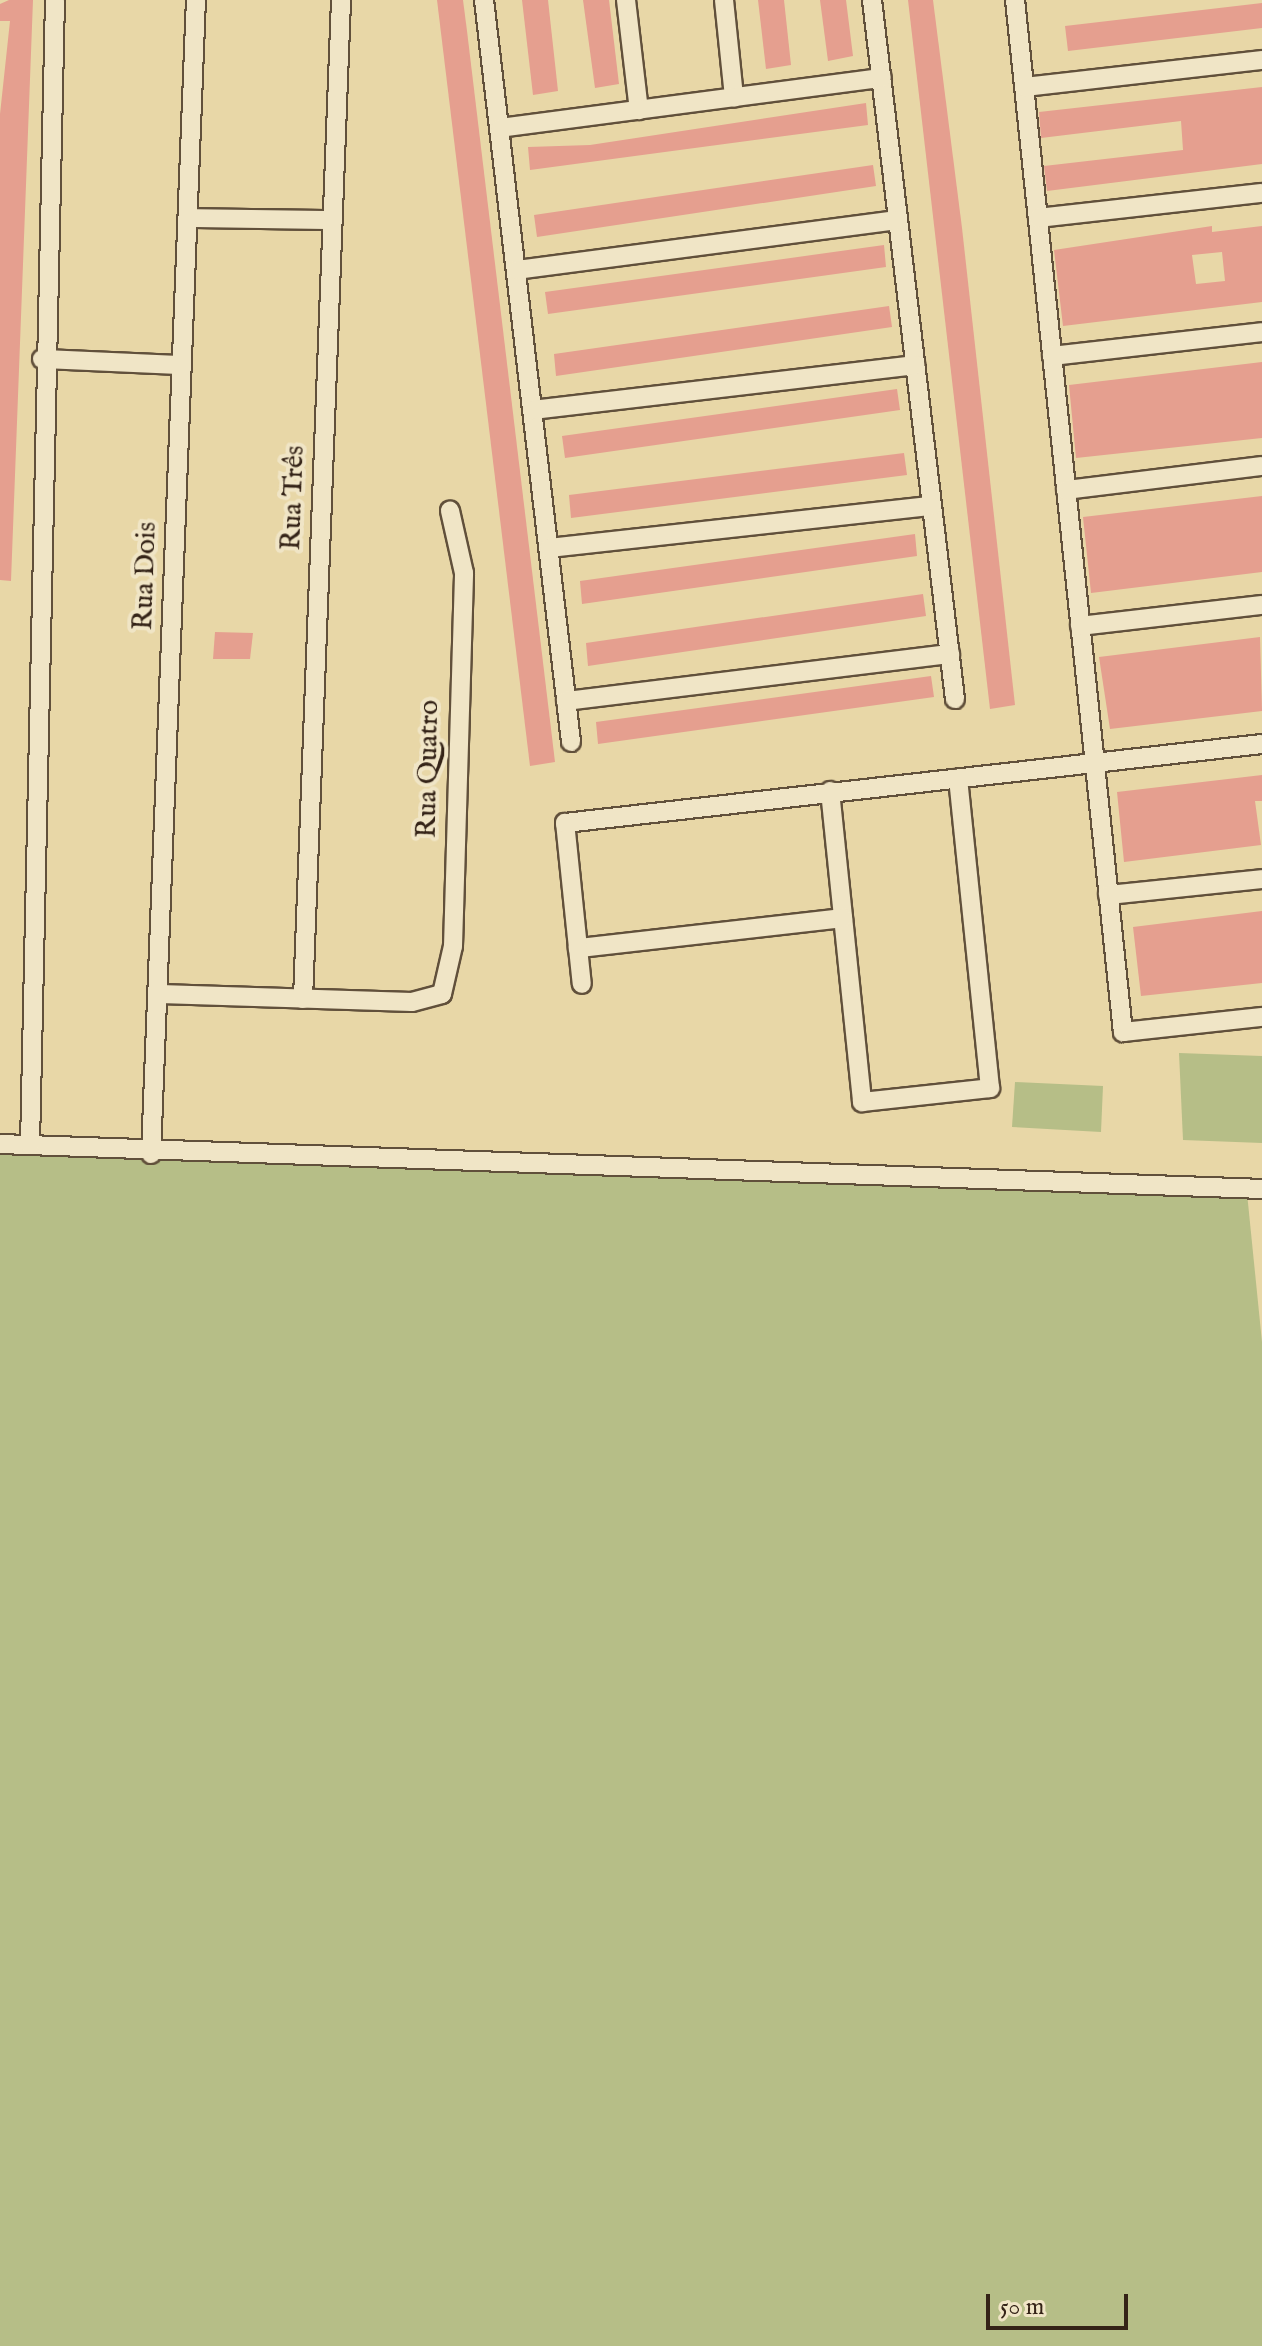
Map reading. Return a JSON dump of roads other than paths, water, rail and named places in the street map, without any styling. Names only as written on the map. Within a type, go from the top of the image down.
[{"type":"street","points":[[30,1145],[42,359],[55,0]]},
{"type":"street","name":"Rua Dois","points":[[151,1154],[160,994],[196,0]]},
{"type":"street","name":"Rua Três","points":[[303,999],[341,0]]},
{"type":"street","points":[[484,0],[571,742]]},
{"type":"street","points":[[626,0],[639,110]]},
{"type":"street","points":[[724,0],[734,97]]},
{"type":"street","points":[[872,0],[955,699]]},
{"type":"street","points":[[1015,0],[1123,1032],[1262,1017]]},
{"type":"street","points":[[1025,87],[1262,60]]},
{"type":"street","points":[[500,128],[882,78]]},
{"type":"street","points":[[1038,218],[1262,193]]},
{"type":"street","points":[[188,218],[333,220]]},
{"type":"street","points":[[517,270],[898,220]]},
{"type":"street","points":[[1052,356],[1262,332]]},
{"type":"street","points":[[42,359],[181,365]]},
{"type":"street","points":[[533,410],[915,365]]},
{"type":"street","points":[[1066,490],[1262,466]]},
{"type":"street","points":[[549,548],[932,506]]},
{"type":"street","name":"Rua Quatro","points":[[303,999],[412,1002],[442,994],[453,946],[464,573],[450,511]]},
{"type":"street","points":[[1080,626],[1262,605]]},
{"type":"street","points":[[566,701],[950,654]]},
{"type":"street","points":[[582,984],[565,823],[1262,744]]},
{"type":"street","points":[[830,791],[862,1102],[990,1088],[958,779]]},
{"type":"street","points":[[1108,895],[1262,879]]},
{"type":"street","points":[[578,948],[843,918]]},
{"type":"street","points":[[160,994],[303,999]]},
{"type":"street","points":[[0,1144],[151,1154],[1262,1189]]}]
